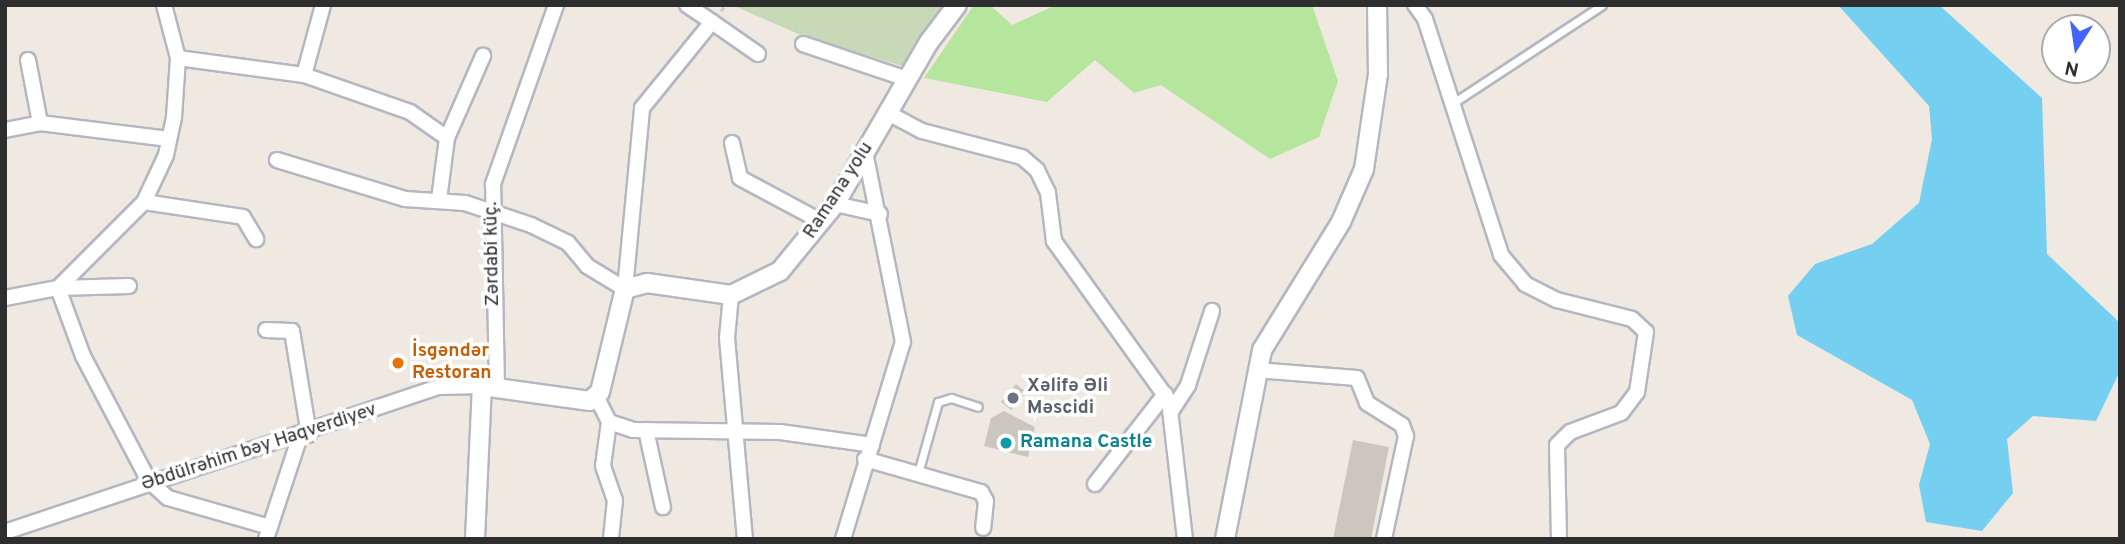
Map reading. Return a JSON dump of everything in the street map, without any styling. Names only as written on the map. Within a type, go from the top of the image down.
[{"type":"street","points":[[58,288],[144,202],[169,139],[178,58],[164,5]]},
{"type":"street","points":[[304,75],[323,5]]},
{"type":"street","name":"Zərdabi küç.","points":[[475,539],[489,387],[489,210],[499,157],[546,48],[556,5]]},
{"type":"street","points":[[687,5],[758,54]]},
{"type":"street","name":"Ramana yolu","points":[[731,295],[780,271],[822,222],[907,79],[957,5]]},
{"type":"street","points":[[1224,539],[1256,370],[1273,325],[1341,222],[1364,169],[1378,74],[1377,5]]},
{"type":"street","points":[[1415,5],[1501,255],[1525,284],[1556,300],[1632,319],[1646,332],[1637,391],[1620,413],[1570,432],[1558,445],[1559,539]]},
{"type":"street","points":[[611,539],[615,500],[603,466],[609,422],[597,398],[625,289],[642,108],[712,22]]},
{"type":"street","points":[[803,44],[907,79]]},
{"type":"street","points":[[439,200],[447,138],[483,56]]},
{"type":"street","points":[[178,58],[304,75],[410,111],[447,138]]},
{"type":"street","points":[[28,60],[40,123]]},
{"type":"street","points":[[888,113],[922,131],[1021,157],[1037,170],[1048,193],[1054,241],[1165,394],[1172,410],[1185,539]]},
{"type":"street","points":[[5,130],[40,123],[169,139]]},
{"type":"street","points":[[732,142],[740,178],[822,222]]},
{"type":"street","points":[[843,539],[865,459],[872,446],[903,342],[880,214],[865,152]]},
{"type":"street","points":[[277,160],[405,199],[439,200],[489,210],[568,243],[587,266],[625,289],[648,283],[731,295],[727,338],[745,539]]},
{"type":"street","points":[[144,202],[243,217],[256,239]]},
{"type":"street","points":[[835,204],[880,214]]},
{"type":"street","points":[[5,298],[58,288],[129,286]]},
{"type":"street","points":[[58,288],[83,356],[149,481],[168,498],[268,533],[304,437],[292,331],[266,330]]},
{"type":"street","points":[[1172,410],[1188,385],[1212,312]]},
{"type":"street","points":[[1256,370],[1357,379],[1367,404],[1402,425],[1406,436],[1384,539]]},
{"type":"street","name":"Əbdülrəhim bəy Haqverdiyev","points":[[5,532],[149,481],[304,437],[439,387],[489,387],[566,401],[597,398]]},
{"type":"street","points":[[1094,484],[1165,394]]},
{"type":"street","points":[[609,422],[646,430],[734,432],[872,446]]},
{"type":"street","points":[[646,430],[663,508]]},
{"type":"street","points":[[865,459],[985,495],[983,528]]},
{"type":"lane","points":[[1450,104],[1602,5]]},
{"type":"lane","points":[[918,473],[938,402],[951,398],[978,407]]},
{"type":"green space","points":[[732,5],[944,5],[902,66],[803,36]]},
{"type":"green space","points":[[974,5],[990,5],[1012,25],[1056,5],[1312,5],[1338,81],[1319,137],[1270,159],[1161,85],[1134,93],[1095,60],[1047,102],[924,78]]},
{"type":"water","points":[[1838,5],[1939,5],[2042,98],[2047,254],[2120,323],[2120,371],[2096,421],[2033,416],[2007,439],[2013,493],[1982,531],[1926,522],[1919,485],[1930,444],[1912,400],[1797,335],[1788,296],[1815,264],[1872,244],[1919,203],[1932,139],[1929,106]]},
{"type":"building","points":[[1016,384],[1026,392],[1011,410],[1001,402]]},
{"type":"building","points":[[1004,411],[1035,427],[1028,457],[984,446],[991,418]]},
{"type":"building","points":[[1353,440],[1389,447],[1371,539],[1333,539]]},
{"type":"place","name":"İsgəndər Restoran","points":[[398,363]]},
{"type":"place","name":"Xəlifə Əli Məscidi","points":[[1013,398]]},
{"type":"place","name":"Ramana Castle","points":[[1006,443]]}]
